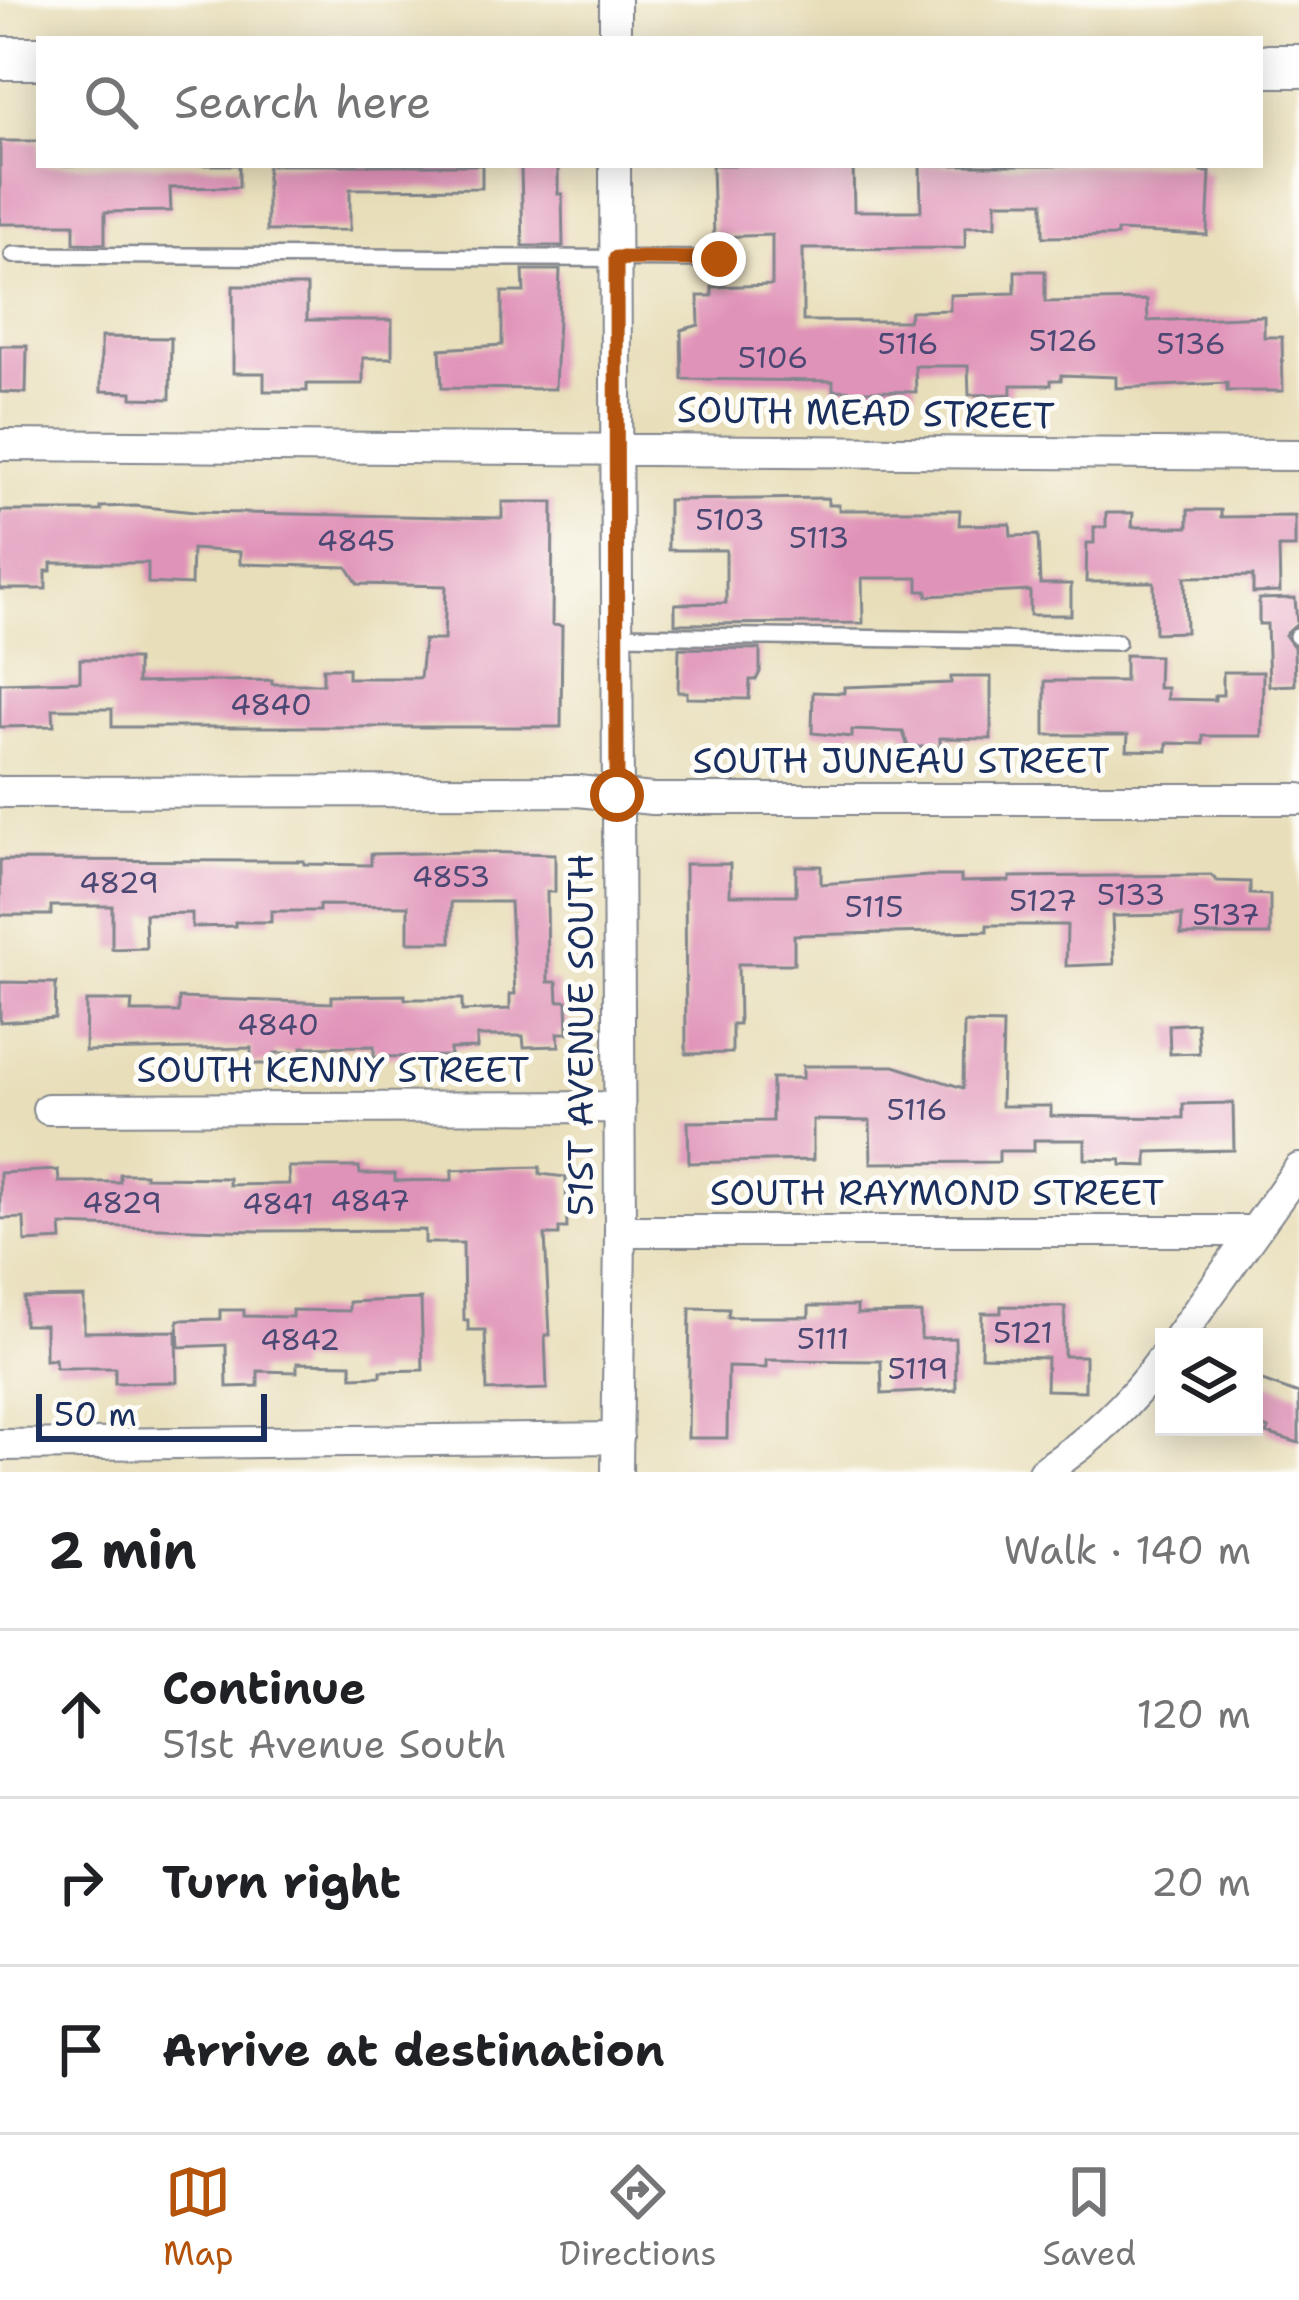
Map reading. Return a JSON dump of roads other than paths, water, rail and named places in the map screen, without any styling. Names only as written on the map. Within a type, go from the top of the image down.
[{"type":"street","points":[[614,0],[615,36]]},
{"type":"street","points":[[0,58],[36,58]]},
{"type":"street","points":[[1263,66],[1299,66]]},
{"type":"street","name":"51ST AVENUE SOUTH","points":[[615,168],[617,1472]]},
{"type":"street","name":"SOUTH MEAD STREET","points":[[0,445],[1299,455]]},
{"type":"street","name":"SOUTH JUNEAU STREET","points":[[0,792],[578,791],[652,799],[1299,799]]},
{"type":"street","name":"SOUTH KENNY STREET","points":[[48,1108],[619,1107]]},
{"type":"street","points":[[1185,1328],[1299,1169]]},
{"type":"street","name":"SOUTH RAYMOND STREET","points":[[620,1231],[1254,1231]]},
{"type":"street","points":[[1043,1472],[1135,1396],[1155,1369]]},
{"type":"street","points":[[0,1445],[618,1438]]},
{"type":"lane","points":[[14,254],[719,259]]},
{"type":"lane","points":[[617,635],[1117,642]]}]
